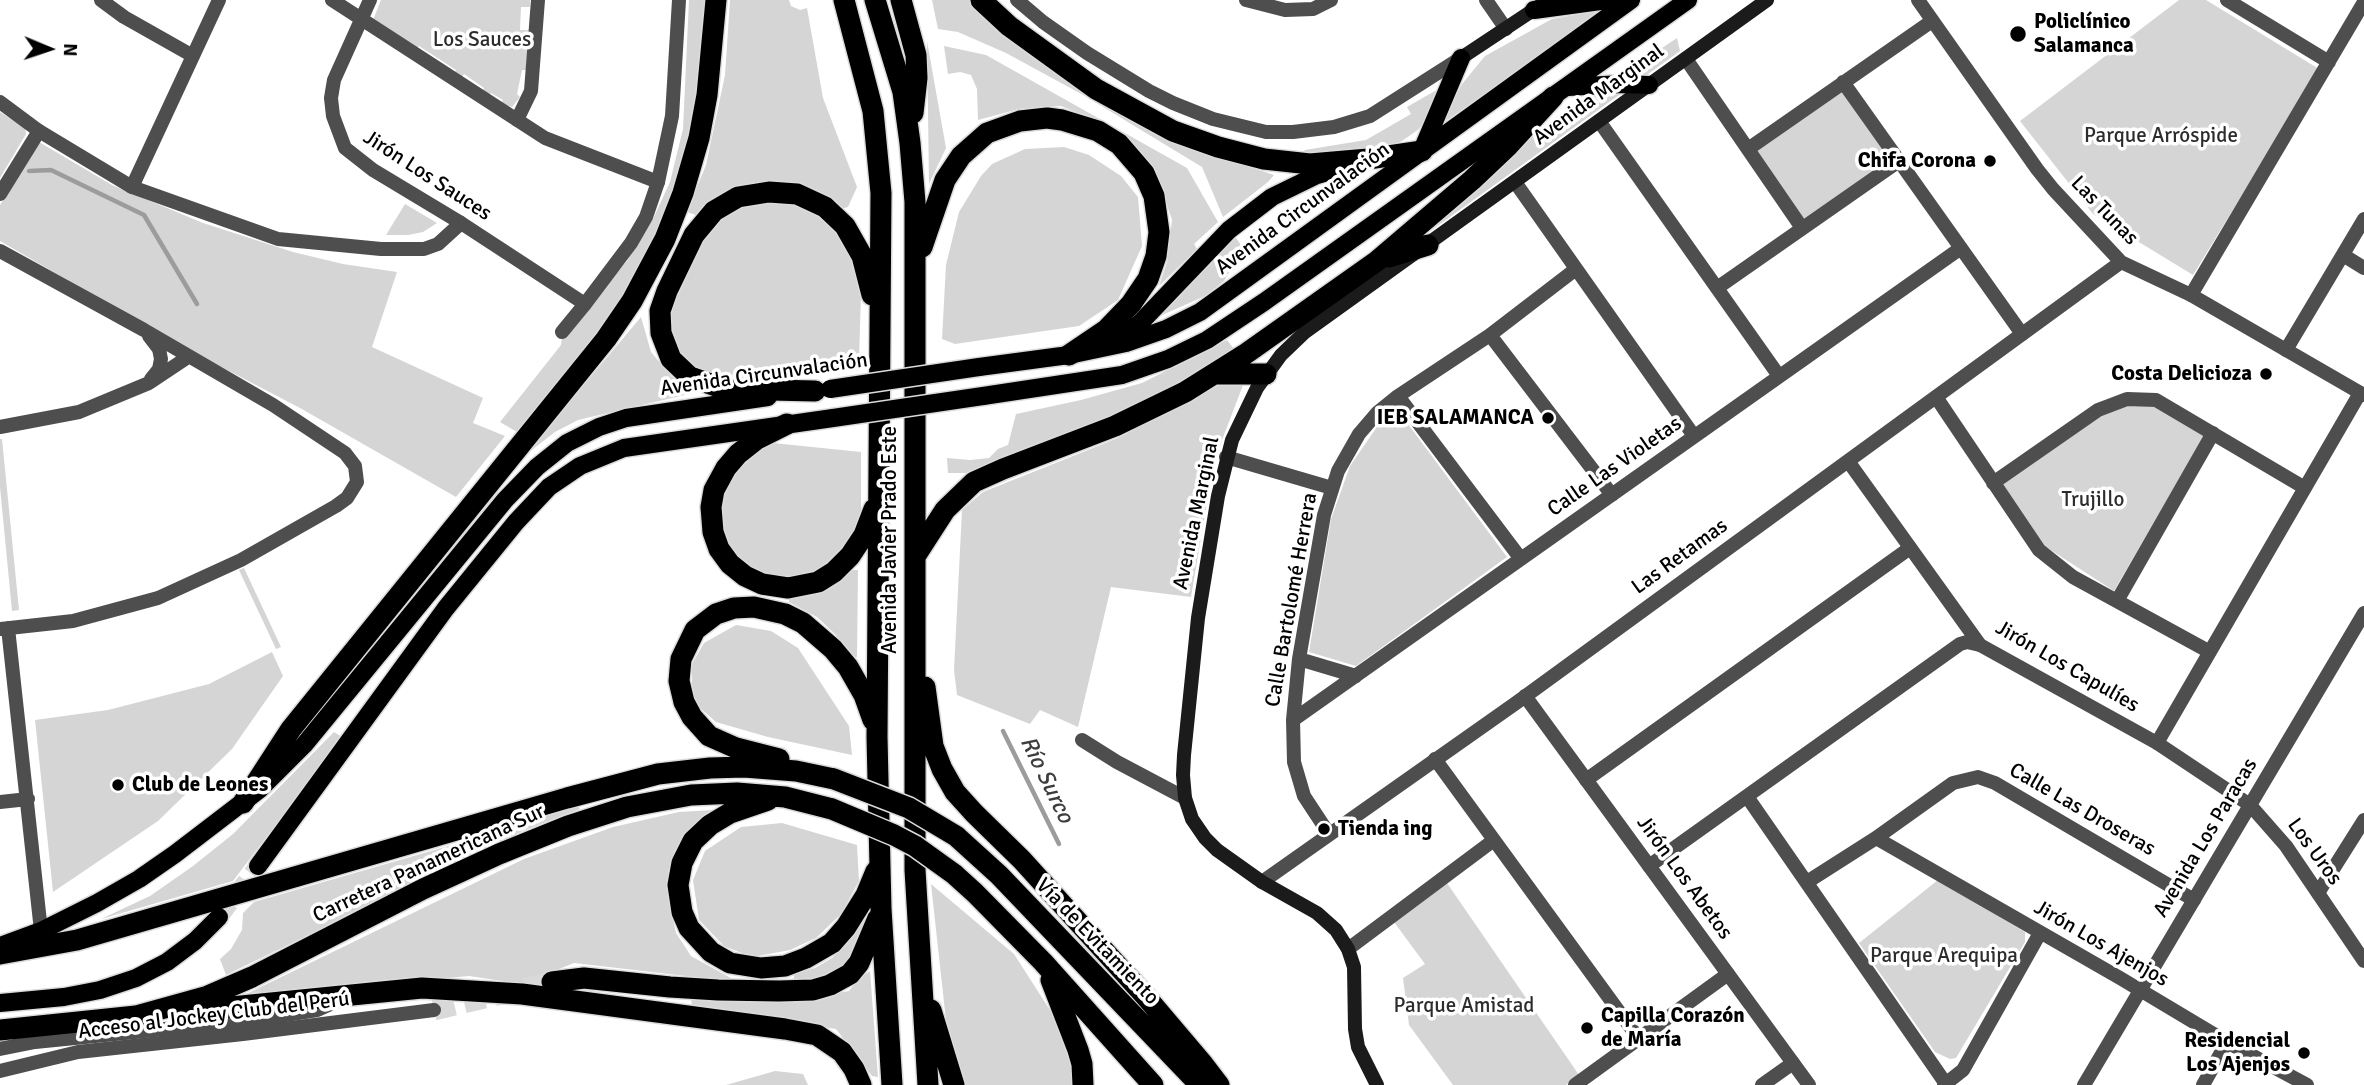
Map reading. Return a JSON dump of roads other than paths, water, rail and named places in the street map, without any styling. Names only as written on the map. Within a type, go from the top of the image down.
[{"type":"highway","points":[[243,803],[291,729],[606,340],[632,301],[665,239],[683,193],[699,138],[707,95],[716,0]]},
{"type":"highway","name":"Avenida Javier Prado Este","points":[[845,0],[873,111],[881,193],[877,737],[881,909],[892,1085]]},
{"type":"highway","name":"Avenida Javier Prado Este","points":[[875,0],[903,92],[915,202],[915,870],[928,1085]]},
{"type":"highway","points":[[901,0],[916,54],[917,78],[910,143]]},
{"type":"highway","points":[[981,0],[1009,26],[1096,89],[1173,131],[1218,147],[1264,159],[1310,164],[1422,151]]},
{"type":"highway","points":[[915,557],[946,509],[974,482],[1139,415],[1215,374],[1377,261],[1472,180],[1561,92]]},
{"type":"highway","points":[[916,265],[945,180],[961,156],[987,134],[1020,121],[1047,118],[1074,122],[1108,137],[1137,162],[1150,185],[1158,220],[1156,256],[1148,279],[1131,304],[1106,330],[1069,355]]},
{"type":"highway","points":[[823,390],[725,389],[690,377],[671,359],[661,333],[663,302],[694,236],[715,211],[729,201],[748,194],[778,191],[807,198],[833,213],[852,236],[862,256],[871,286],[880,339]]},
{"type":"highway","points":[[1377,261],[1428,245]]},
{"type":"highway","points":[[1215,374],[1266,374]]},
{"type":"highway","points":[[787,424],[757,439],[738,454],[726,468],[714,490],[711,507],[713,531],[719,549],[737,570],[753,581],[778,587],[796,587],[818,582],[842,565],[858,546],[871,518],[879,490]]},
{"type":"highway","points":[[834,779],[797,764],[736,748],[702,730],[688,711],[679,681],[679,669],[685,648],[701,624],[724,610],[744,607],[774,611],[803,623],[833,649],[848,667],[864,695],[877,737]]},
{"type":"highway","points":[[915,640],[933,746],[942,769],[956,792],[1022,860],[1147,998],[1219,1085]]},
{"type":"highway","name":"Carretera Panamericana Sur","points":[[0,954],[77,940],[579,794],[658,774],[744,767],[796,771],[834,779],[902,805],[956,836]]},
{"type":"highway","name":"Carretera Panamericana Sur","points":[[0,1030],[136,1016],[179,1005],[241,982],[423,889],[499,854],[568,826],[627,807],[691,795],[737,793],[785,797],[832,809],[894,835],[915,846],[954,874],[1043,962]]},
{"type":"highway","points":[[785,797],[755,803],[719,819],[701,832],[687,852],[679,875],[680,904],[689,928],[711,952],[730,963],[761,968],[785,965],[817,953],[832,943],[852,919],[866,895],[879,862]]},
{"type":"highway","name":"Vía de Evitamiento","points":[[956,836],[999,875],[1200,1085]]},
{"type":"highway","points":[[552,982],[584,978],[718,990],[779,991],[822,988],[850,974],[859,962],[881,909]]},
{"type":"highway","points":[[1043,962],[1074,1036],[1082,1064],[1083,1085]]},
{"type":"highway","points":[[1043,962],[1153,1085]]},
{"type":"highway","points":[[921,979],[954,1085]]},
{"type":"highway","points":[[136,1016],[422,988],[496,992],[807,1033],[826,1040],[842,1052],[861,1085]]},
{"type":"main road","points":[[1422,151],[1461,58],[1541,5],[1608,0]]},
{"type":"main road","name":"Avenida Circunvalación","points":[[0,946],[41,931],[139,879],[243,803],[276,775],[304,745],[505,500],[559,449],[598,427],[626,418],[1069,355],[1104,348],[1166,329],[1200,312],[1631,0]]},
{"type":"main road","points":[[258,866],[446,608],[516,522],[549,487],[580,466],[624,448],[1122,375],[1168,359],[1198,345],[1265,302],[1688,0]]},
{"type":"main road","name":"Avenida Marginal","points":[[1377,1085],[1359,1047],[1355,1029],[1354,967],[1348,949],[1336,930],[1317,913],[1262,882],[1217,850],[1192,819],[1185,797],[1184,755],[1198,618],[1226,457],[1243,412],[1266,374],[1305,331],[1768,0]]},
{"type":"main road","points":[[1561,92],[1622,84],[1649,85]]},
{"type":"main road","points":[[1104,348],[1140,323],[1229,230],[1272,197],[1317,175],[1368,159]]},
{"type":"main road","points":[[0,1003],[88,992],[136,978],[167,962],[195,941],[219,917]]},
{"type":"street","points":[[101,0],[124,17],[193,57]]},
{"type":"street","points":[[132,187],[219,0]]},
{"type":"street","points":[[331,0],[545,138],[658,182]]},
{"type":"street","name":"Jirón Los Sauces","points":[[370,0],[334,80],[331,98],[333,116],[345,148],[373,170],[461,223],[585,304]]},
{"type":"street","points":[[517,120],[531,91],[538,0]]},
{"type":"street","points":[[562,332],[631,243],[646,217],[658,182],[672,116],[679,0]]},
{"type":"street","points":[[1017,0],[1087,54],[1173,103],[1247,129],[1293,132],[1334,127],[1370,116],[1461,58]]},
{"type":"street","points":[[1246,0],[1285,10],[1313,9],[1331,0]]},
{"type":"street","points":[[1486,0],[1506,29]]},
{"type":"street","name":"Las Tunas","points":[[1918,0],[2037,169],[2121,262],[2191,295],[2362,394]]},
{"type":"street","points":[[2227,0],[2329,62]]},
{"type":"street","points":[[2191,295],[2364,2]]},
{"type":"street","points":[[1748,149],[1932,21]]},
{"type":"street","points":[[1686,59],[1802,228]]},
{"type":"street","points":[[1843,82],[2022,334]]},
{"type":"street","points":[[0,102],[39,131],[132,187],[278,239],[318,245],[381,249],[424,248],[438,244],[461,223]]},
{"type":"street","points":[[1599,121],[1779,376]]},
{"type":"street","points":[[0,194],[39,131]]},
{"type":"street","points":[[1717,288],[1899,161]]},
{"type":"street","points":[[1515,183],[1694,436]]},
{"type":"street","points":[[2286,350],[2364,219]]},
{"type":"street","name":"Calle Las Violetas","points":[[1293,720],[1961,248]]},
{"type":"street","points":[[0,251],[273,405],[345,453],[355,466],[357,482],[347,498],[240,560],[158,598],[73,621],[4,628],[28,799],[41,931]]},
{"type":"street","points":[[2343,255],[2364,268]]},
{"type":"street","name":"Las Retamas","points":[[1262,882],[1525,696],[2121,262]]},
{"type":"street","name":"Calle Bartolomé Herrera","points":[[1329,834],[1304,796],[1294,762],[1293,720],[1299,659],[1324,515],[1338,471],[1359,434],[1377,413],[1490,335],[1576,269]]},
{"type":"street","points":[[144,330],[159,349],[161,359],[159,369],[147,384]]},
{"type":"street","points":[[1490,335],[1612,495]]},
{"type":"street","points":[[0,427],[79,412],[147,384],[188,357]]},
{"type":"street","points":[[2157,743],[2362,394]]},
{"type":"street","points":[[1398,396],[1521,559]]},
{"type":"street","points":[[1936,397],[2039,550],[2073,577],[2210,652]]},
{"type":"street","points":[[1993,483],[2098,410],[2127,399],[2156,400],[2305,488]]},
{"type":"street","points":[[2117,601],[2213,433]]},
{"type":"street","points":[[1226,457],[1332,488]]},
{"type":"street","name":"Jirón Los Capulíes","points":[[1848,461],[1980,645],[2157,743],[2250,805]]},
{"type":"street","points":[[1586,780],[1910,548]]},
{"type":"street","name":"Avenida Los Paracas","points":[[2084,1085],[2364,613]]},
{"type":"street","points":[[1649,866],[1748,798],[1960,644],[1967,642],[1980,645]]},
{"type":"street","points":[[1299,659],[1356,676]]},
{"type":"street","name":"Jirón Los Abetos","points":[[1525,696],[1809,1085]]},
{"type":"street","points":[[1082,740],[1117,762],[1185,797]]},
{"type":"street","points":[[1435,760],[1639,1039]]},
{"type":"street","name":"Calle Las Droseras","points":[[1807,882],[1876,838],[1953,783],[1978,777],[1995,783],[2194,900]]},
{"type":"street","points":[[1748,798],[1945,1084],[1962,1070],[2040,933]]},
{"type":"street","points":[[0,802],[28,799]]},
{"type":"street","name":"Los Uros","points":[[2250,805],[2286,846],[2364,961]]},
{"type":"street","points":[[2318,893],[2364,820]]},
{"type":"street","name":"Jirón Los Ajenjos","points":[[1876,838],[2227,1042],[2307,1085]]},
{"type":"street","points":[[1348,949],[1494,841]]},
{"type":"street","points":[[1575,1085],[1728,974]]},
{"type":"street","points":[[0,1049],[49,1041],[254,1020],[317,1010],[354,994]]},
{"type":"street","name":"Acceso al Jockey Club del Perú","points":[[0,1071],[78,1052],[434,1010]]},
{"type":"street","points":[[2203,1085],[2227,1042]]},
{"type":"street","points":[[1762,1085],[1793,1063]]},
{"type":"waterway","points":[[29,171],[51,170],[144,215],[197,304]]},
{"type":"waterway","name":"Río Surco","points":[[1003,731],[1059,844]]},
{"type":"tunnel","points":[[219,917],[258,866]]},
{"type":"tunnel","points":[[434,1010],[552,982]]},
{"type":"place","name":"Policlínico Salamanca","points":[[2018,34]]},
{"type":"place","name":"Chifa Corona","points":[[1990,161]]},
{"type":"place","name":"Costa Delicioza","points":[[2266,374]]},
{"type":"place","name":"IEB SALAMANCA","points":[[1548,418]]},
{"type":"place","name":"Club de Leones","points":[[118,785]]},
{"type":"place","name":"Tienda ing","points":[[1324,829]]},
{"type":"place","name":"Capilla Corazón de María","points":[[1587,1028]]},
{"type":"place","name":"Residencial Los Ajenjos","points":[[2304,1053]]},
{"type":"park label","name":"Los Sauces","points":[[482,40]]},
{"type":"park label","name":"Parque Arróspide","points":[[2161,136]]},
{"type":"park label","name":"Trujillo","points":[[2093,500]]},
{"type":"park label","name":"Parque Arequipa","points":[[1944,956]]},
{"type":"park label","name":"Parque Amistad","points":[[1464,1006]]}]
